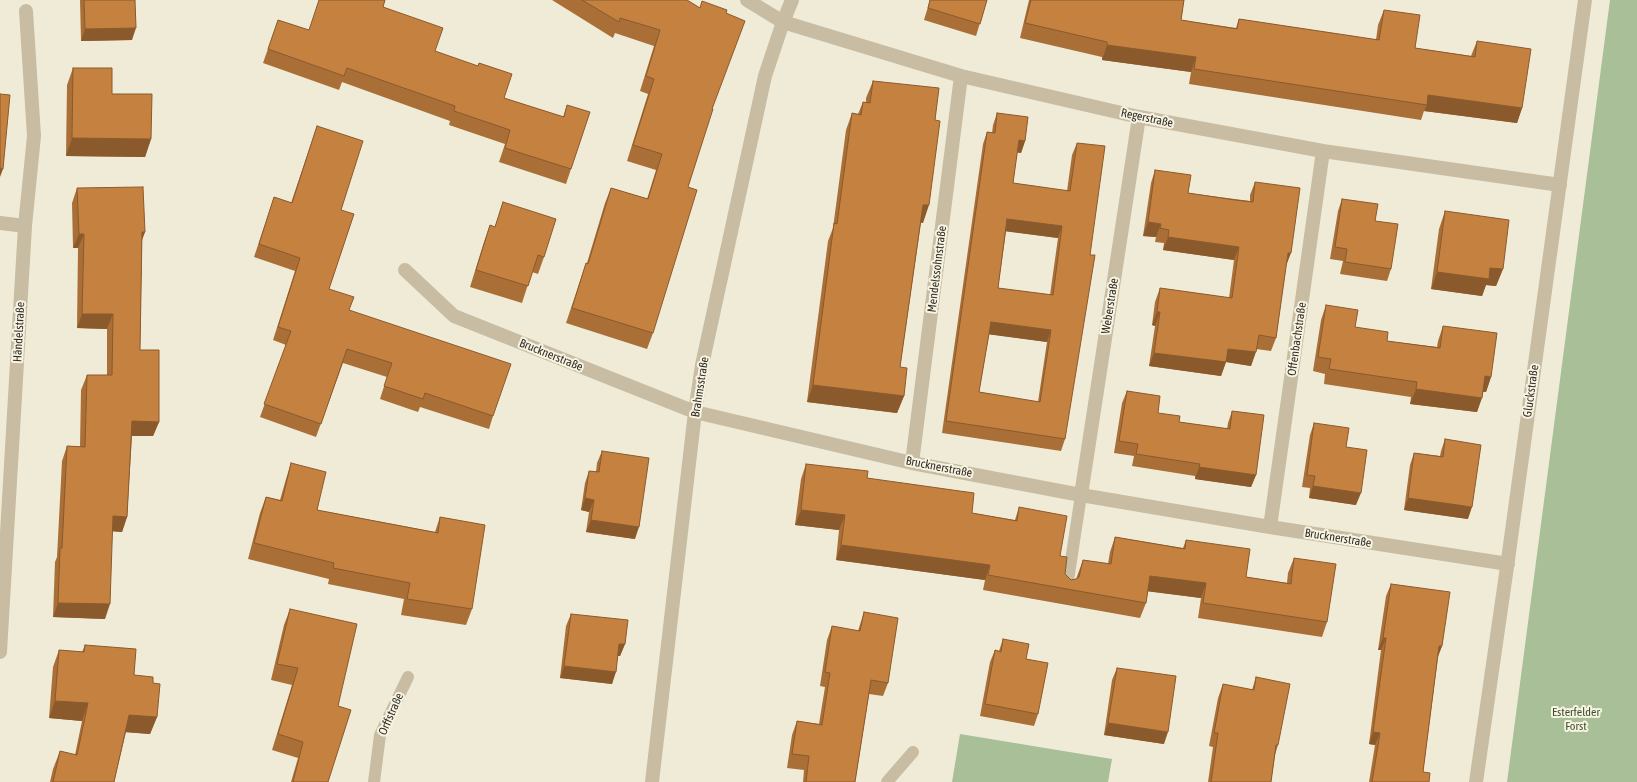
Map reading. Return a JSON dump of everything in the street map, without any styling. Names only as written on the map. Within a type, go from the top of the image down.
[{"type":"street","name":"Regerstraße","points":[[747,0],[783,22],[961,76],[1139,117],[1323,151],[1560,185]]},
{"type":"street","name":"Brahmsstraße","points":[[652,782],[702,365],[765,76],[792,0]]},
{"type":"street","name":"Gluckstraße","points":[[1476,782],[1508,564],[1585,0]]},
{"type":"street","name":"Händelstraße","points":[[0,652],[25,226],[34,136],[26,11]]},
{"type":"street","name":"Mendelssohnstraße","points":[[912,462],[961,76]]},
{"type":"street","name":"Weberstraße","points":[[1081,495],[1139,117]]},
{"type":"street","name":"Offenbachstraße","points":[[1270,527],[1323,151]]},
{"type":"street","points":[[0,223],[25,226]]},
{"type":"street","name":"Brucknerstraße","points":[[405,270],[454,316],[695,412],[912,462],[1081,495],[1508,564]]},
{"type":"lane","points":[[1067,587],[1081,495]]},
{"type":"lane","name":"Orffstraße","points":[[374,782],[380,735],[408,677]]},
{"type":"lane","points":[[887,782],[913,752]]},
{"type":"green space","name":"Esterfelder Forst","points":[[1610,0],[1637,0],[1637,782],[1507,782]]},
{"type":"green space","points":[[960,734],[1112,759],[1108,782],[952,782]]},
{"type":"building","points":[[84,0],[135,0],[136,28],[85,29]]},
{"type":"building","points":[[319,0],[385,0],[383,7],[443,28],[435,51],[478,66],[479,63],[512,74],[504,98],[564,117],[567,105],[590,112],[571,169],[505,148],[510,130],[454,111],[455,106],[347,68],[344,76],[268,49],[278,20],[309,30]]},
{"type":"building","points":[[582,0],[687,0],[700,8],[702,1],[727,10],[726,13],[745,21],[712,109],[688,187],[697,190],[653,333],[572,308],[586,263],[588,264],[611,188],[648,199],[662,154],[633,145],[654,79],[646,76],[660,30],[620,18],[619,22]]},
{"type":"building","points":[[930,0],[987,0],[980,24],[928,8]]},
{"type":"building","points":[[1031,0],[1184,0],[1181,20],[1237,29],[1239,19],[1379,40],[1384,10],[1420,15],[1415,48],[1475,57],[1477,41],[1531,49],[1522,108],[1428,95],[1427,105],[1194,69],[1196,57],[1107,45],[1107,42],[1025,23]]},
{"type":"building","points":[[73,68],[112,68],[112,94],[152,94],[151,139],[72,138]]},
{"type":"building","points":[[873,81],[939,88],[935,120],[940,121],[929,205],[923,205],[900,367],[907,368],[904,396],[813,385],[834,223],[837,224],[852,113],[861,115],[863,102],[870,103]]},
{"type":"building","points":[[0,94],[10,95],[3,169],[0,168]]},
{"type":"building","points":[[997,113],[1028,117],[1025,141],[1019,140],[1013,183],[1070,191],[1077,143],[1105,146],[1090,255],[1095,255],[1065,439],[946,421],[987,132],[995,133]],"holes":[[[1007,219],[1062,226],[1053,295],[998,288]],[[991,322],[1051,330],[1040,402],[979,392]]]},
{"type":"building","points":[[317,126],[363,141],[341,210],[354,214],[329,289],[354,297],[349,310],[511,364],[493,416],[425,393],[423,399],[384,386],[392,363],[347,349],[321,424],[264,404],[291,331],[278,327],[300,258],[259,244],[274,197],[292,203]]},
{"type":"building","points":[[1155,170],[1191,175],[1188,193],[1235,200],[1253,202],[1255,182],[1300,188],[1291,253],[1288,253],[1276,338],[1259,335],[1256,352],[1228,349],[1226,362],[1154,353],[1160,312],[1157,312],[1160,288],[1232,298],[1239,247],[1168,237],[1169,230],[1160,228],[1161,224],[1148,222]]},
{"type":"building","points":[[143,187],[145,232],[142,232],[140,350],[159,350],[159,422],[132,421],[127,517],[113,516],[110,604],[58,603],[67,446],[85,447],[87,375],[112,375],[113,314],[82,314],[84,234],[79,234],[77,188]]},
{"type":"building","points":[[1342,199],[1378,204],[1375,221],[1398,224],[1391,269],[1345,262],[1347,249],[1335,247]]},
{"type":"building","points":[[503,202],[556,219],[544,257],[538,255],[528,286],[476,270],[490,225],[495,227]]},
{"type":"building","points":[[1445,211],[1509,220],[1503,269],[1490,268],[1489,279],[1437,272]]},
{"type":"building","points":[[1326,305],[1358,310],[1355,327],[1388,332],[1387,341],[1440,348],[1443,326],[1497,333],[1491,377],[1485,376],[1482,398],[1416,389],[1417,382],[1329,369],[1331,359],[1318,357]]},
{"type":"building","points":[[1127,391],[1160,396],[1158,413],[1180,416],[1179,422],[1230,429],[1232,411],[1264,415],[1256,475],[1199,467],[1200,464],[1136,454],[1138,444],[1119,441]]},
{"type":"building","points":[[1314,423],[1349,428],[1346,447],[1367,450],[1361,493],[1313,486],[1315,476],[1307,475]]},
{"type":"building","points":[[1445,439],[1481,445],[1472,507],[1408,498],[1414,453],[1443,457]]},
{"type":"building","points":[[602,451],[649,458],[639,527],[591,520],[594,500],[585,498],[589,471],[599,472]]},
{"type":"building","points":[[291,463],[326,472],[317,510],[438,533],[440,517],[485,525],[472,609],[407,599],[410,583],[333,568],[334,563],[254,543],[266,497],[282,501]]},
{"type":"building","points":[[806,464],[868,471],[867,478],[974,493],[972,513],[1017,521],[1019,507],[1067,516],[1060,556],[1067,557],[1065,574],[1071,580],[1079,577],[1083,560],[1111,564],[1115,537],[1185,549],[1186,540],[1250,549],[1246,577],[1291,584],[1294,558],[1336,564],[1327,622],[1203,603],[1206,583],[1150,576],[1146,603],[988,575],[990,565],[841,545],[845,515],[801,510]]},
{"type":"building","points":[[1391,584],[1450,592],[1442,646],[1439,646],[1423,772],[1430,773],[1429,782],[1372,782],[1380,733],[1373,732],[1386,638],[1383,638]]},
{"type":"building","points":[[290,609],[357,624],[338,706],[351,710],[328,782],[293,782],[303,742],[278,734],[298,668],[277,664]]},
{"type":"building","points":[[864,612],[898,618],[888,683],[871,680],[855,782],[806,782],[809,756],[792,754],[797,721],[822,725],[830,673],[825,672],[832,626],[860,631]]},
{"type":"building","points":[[571,614],[628,620],[625,644],[619,644],[616,672],[564,666]]},
{"type":"building","points":[[1003,639],[1029,644],[1026,659],[1048,663],[1038,714],[985,704],[995,650],[1001,652]]},
{"type":"building","points":[[85,645],[136,649],[134,675],[153,677],[153,683],[160,684],[157,717],[129,715],[114,782],[53,782],[60,751],[77,755],[88,703],[55,701],[59,650],[84,652]]},
{"type":"building","points":[[1117,668],[1176,676],[1168,732],[1108,723]]},
{"type":"building","points":[[1256,677],[1290,684],[1278,745],[1276,745],[1271,782],[1211,782],[1218,733],[1214,733],[1223,684],[1254,690]]}]
